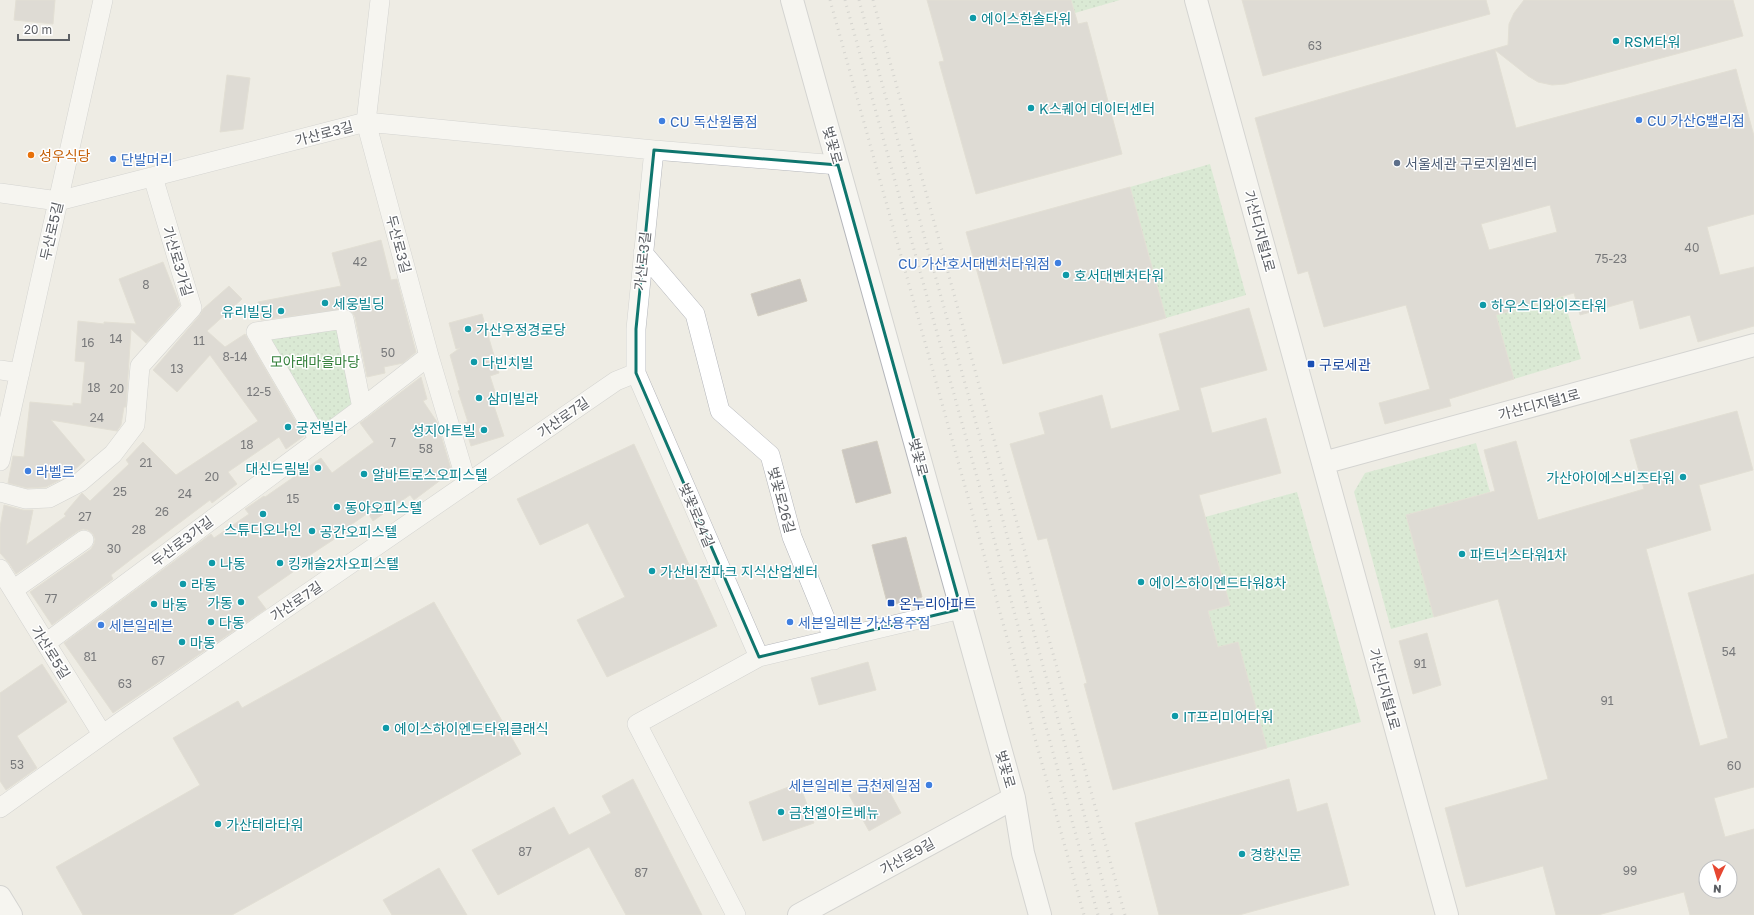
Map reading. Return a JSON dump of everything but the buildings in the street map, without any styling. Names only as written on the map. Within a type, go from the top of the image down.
[{"type":"street","name":"두산로5길","points":[[0,461],[103,0]]},
{"type":"street","name":"두산로3길","points":[[380,0],[366,122],[429,356],[467,484]]},
{"type":"street","name":"벚꽃로","points":[[792,0],[1014,798],[1023,853],[1040,915]]},
{"type":"street","name":"가산디지털1로","points":[[1196,0],[1447,915]]},
{"type":"street","name":"가산로3길","points":[[0,194],[58,201],[366,122],[654,150],[838,165]]},
{"type":"street","name":"가산로3길","points":[[636,373],[636,329],[654,150]]},
{"type":"street","name":"가산로3가길","points":[[0,492],[26,499],[49,498],[80,482],[113,454],[134,425],[140,366],[192,308],[152,177]]},
{"type":"street","name":"벚꽃로26길","points":[[643,253],[695,314],[720,411],[770,454],[792,537],[834,640]]},
{"type":"street","points":[[319,440],[256,332],[344,319],[362,408]]},
{"type":"street","name":"가산디지털1로","points":[[1323,463],[1754,345]]},
{"type":"street","name":"두산로3가길","points":[[46,643],[362,408],[429,356]]},
{"type":"street","points":[[0,370],[20,373]]},
{"type":"street","name":"가산로7길","points":[[0,808],[102,734],[616,381],[636,373]]},
{"type":"street","name":"벚꽃로24길","points":[[636,373],[759,657]]},
{"type":"street","points":[[13,590],[84,540]]},
{"type":"street","name":"가산로5길","points":[[0,569],[102,734]]},
{"type":"street","points":[[736,915],[638,724],[759,657],[961,609]]},
{"type":"street","name":"가산로9길","points":[[799,915],[1014,798]]},
{"type":"street","points":[[0,896],[11,915]]},
{"type":"highlighted area","points":[[654,150],[838,165],[961,609],[759,657],[636,373],[636,329]]},
{"type":"green space","points":[[1071,0],[1120,0],[1075,13]]},
{"type":"green space","points":[[1210,164],[1246,295],[1166,318],[1130,187]]},
{"type":"green space","points":[[1563,296],[1581,359],[1514,379],[1496,315]]},
{"type":"green space","name":"모아래마을마당","points":[[344,319],[362,408],[319,440],[256,332]]},
{"type":"green space","points":[[1476,443],[1490,492],[1406,515],[1434,617],[1391,629],[1354,492],[1365,473]]},
{"type":"green space","points":[[1297,492],[1361,722],[1267,748],[1238,643],[1218,647],[1208,611],[1230,605],[1205,517]]},
{"type":"railway","points":[[830,0],[1084,915]]},
{"type":"railway","points":[[845,0],[1098,915]]},
{"type":"railway","points":[[859,0],[1112,915]]},
{"type":"railway","points":[[873,0],[1125,915]]},
{"type":"place","name":"에이스한솔타워","points":[[973,18]]},
{"type":"place","name":"RSM타워","points":[[1616,41]]},
{"type":"place","name":"K스퀘어 데이터센터","points":[[1031,108]]},
{"type":"place","name":"CU 가산G밸리점","points":[[1639,120]]},
{"type":"place","name":"CU 독산원룸점","points":[[662,121]]},
{"type":"place","name":"성우식당","points":[[31,155]]},
{"type":"place","name":"단발머리","points":[[113,159]]},
{"type":"place","name":"서울세관 구로지원센터","points":[[1397,163]]},
{"type":"place","name":"CU 가산호서대벤처타워점","points":[[1058,263]]},
{"type":"place","name":"호서대벤처타워","points":[[1066,275]]},
{"type":"place","name":"세웅빌딩","points":[[325,303]]},
{"type":"place","name":"하우스디와이즈타워","points":[[1483,305]]},
{"type":"place","name":"유리빌딩","points":[[281,311]]},
{"type":"place","name":"가산우정경로당","points":[[468,329]]},
{"type":"place","name":"다빈치빌","points":[[474,362]]},
{"type":"place","name":"구로세관","points":[[1311,364]]},
{"type":"place","name":"삼미빌라","points":[[479,398]]},
{"type":"place","name":"궁전빌라","points":[[288,427]]},
{"type":"place","name":"성지아트빌","points":[[484,430]]},
{"type":"place","name":"대신드림빌","points":[[318,468]]},
{"type":"place","name":"라벨르","points":[[28,471]]},
{"type":"place","name":"알바트로스오피스텔","points":[[364,474]]},
{"type":"place","name":"가산아이에스비즈타워","points":[[1683,477]]},
{"type":"place","name":"동아오피스텔","points":[[337,507]]},
{"type":"place","name":"스튜디오나인","points":[[263,514]]},
{"type":"place","name":"공간오피스텔","points":[[312,531]]},
{"type":"place","name":"파트너스타워1차","points":[[1462,554]]},
{"type":"place","name":"나동","points":[[212,563]]},
{"type":"place","name":"킹캐슬2차오피스텔","points":[[280,563]]},
{"type":"place","name":"가산비전파크 지식산업센터","points":[[652,571]]},
{"type":"place","name":"에이스하이엔드타워8차","points":[[1141,582]]},
{"type":"place","name":"라동","points":[[183,584]]},
{"type":"place","name":"가동","points":[[241,602]]},
{"type":"place","name":"온누리아파트","points":[[891,603]]},
{"type":"place","name":"바동","points":[[154,604]]},
{"type":"place","name":"다동","points":[[211,622]]},
{"type":"place","name":"세븐일레븐 가산용주점","points":[[790,622]]},
{"type":"place","name":"세븐일레븐","points":[[101,625]]},
{"type":"place","name":"마동","points":[[182,642]]},
{"type":"place","name":"IT프리미어타워","points":[[1175,716]]},
{"type":"place","name":"에이스하이엔드타워클래식","points":[[386,728]]},
{"type":"place","name":"세븐일레븐 금천제일점","points":[[929,785]]},
{"type":"place","name":"금천엘아르베뉴","points":[[781,812]]},
{"type":"place","name":"가산테라타워","points":[[218,824]]},
{"type":"place","name":"경향신문","points":[[1242,854]]}]
